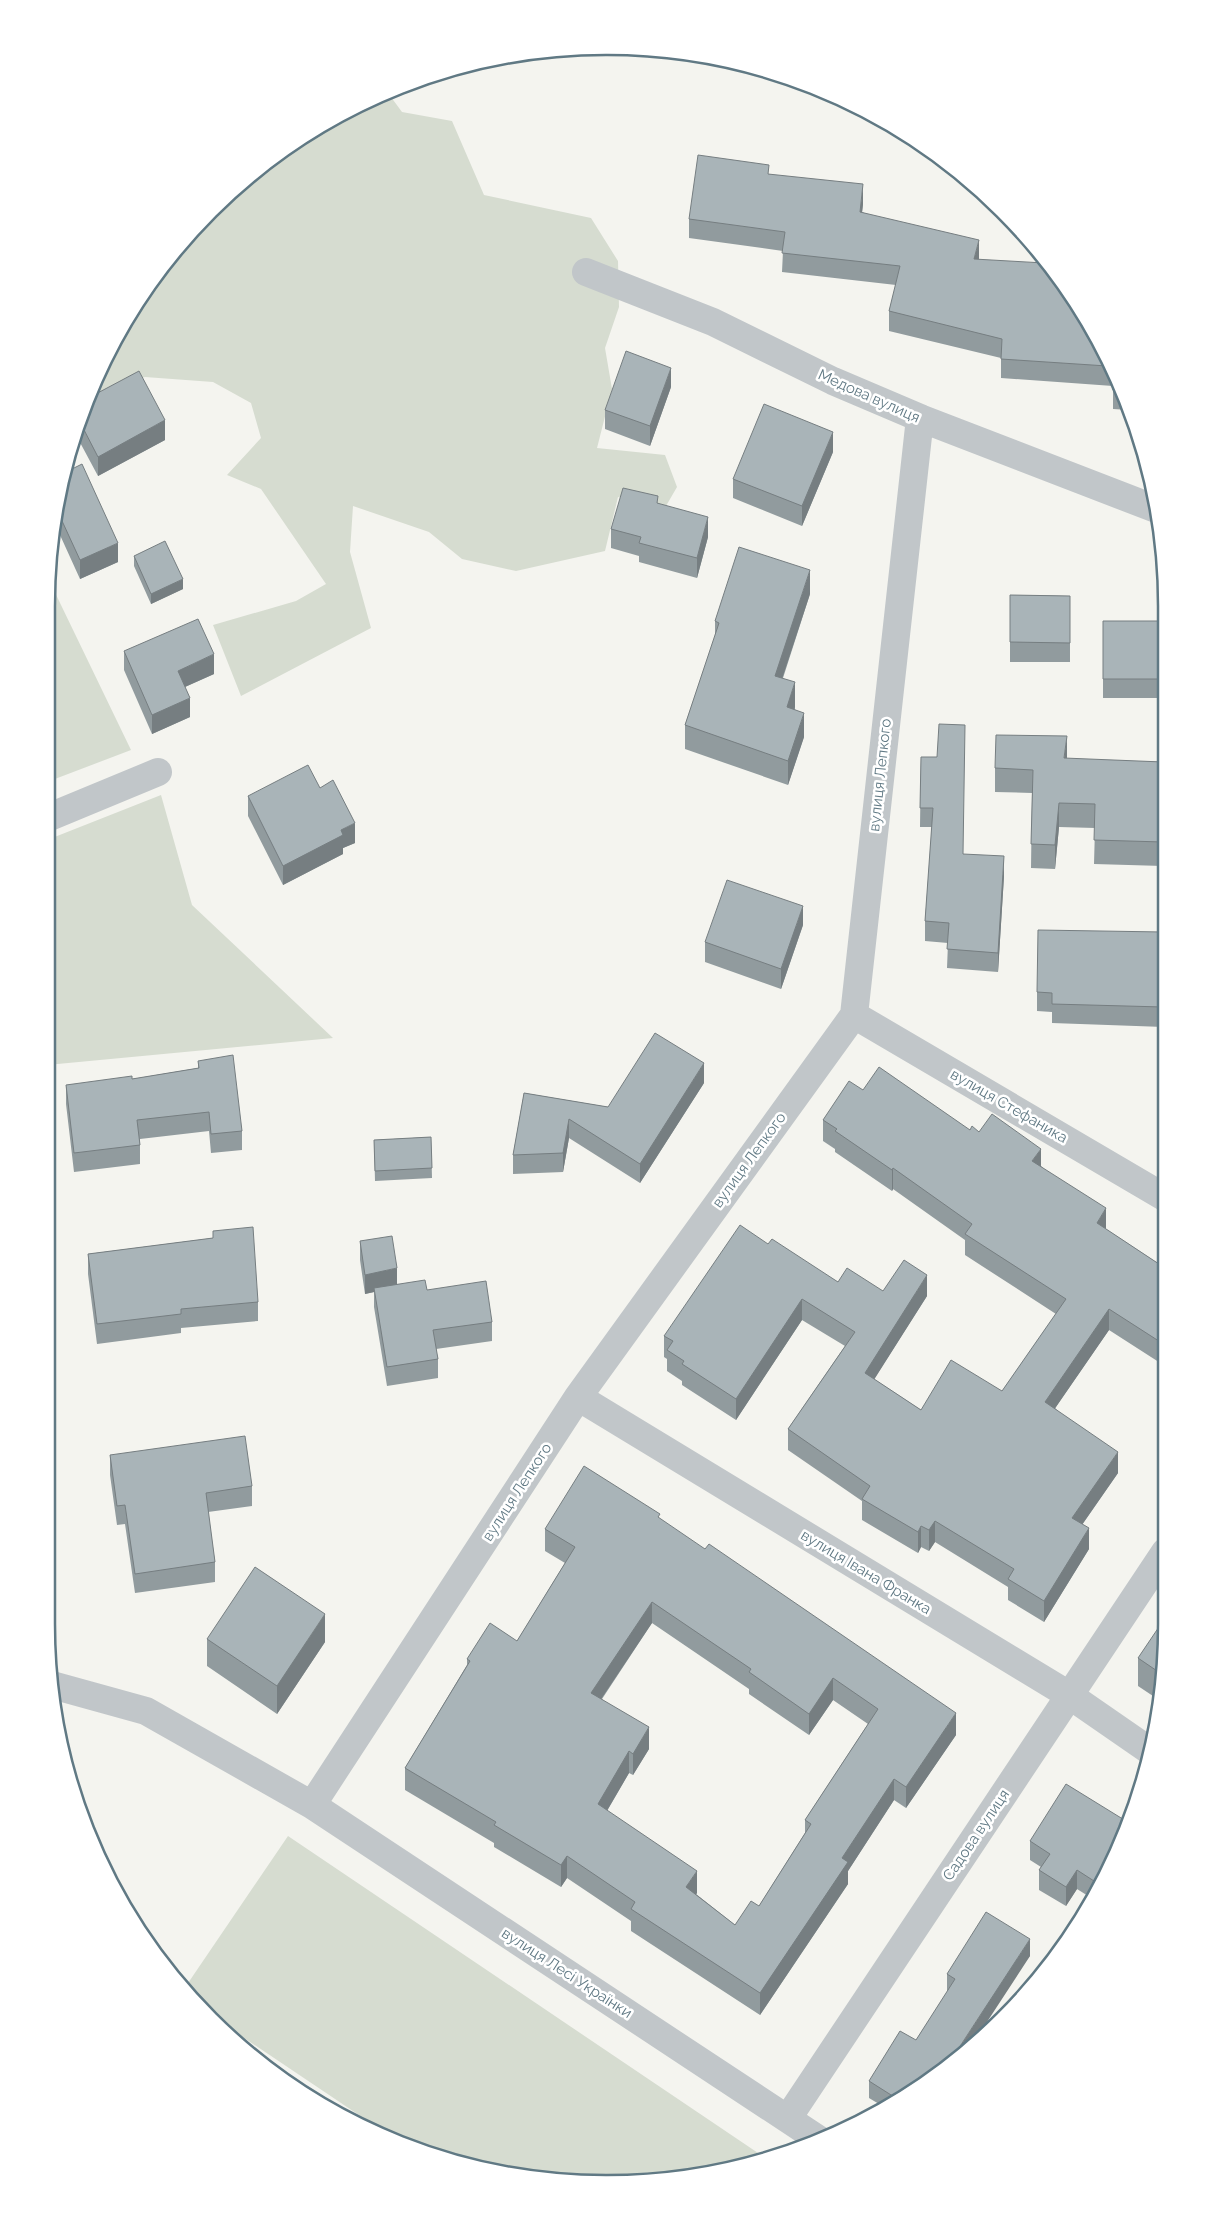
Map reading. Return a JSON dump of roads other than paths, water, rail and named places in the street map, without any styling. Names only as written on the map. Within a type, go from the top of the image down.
[{"type":"street","name":"Медова вулиця","points":[[586,272],[713,322],[833,381],[920,418],[1148,506]]},
{"type":"street","name":"вулиця Лепкого","points":[[312,1805],[578,1397],[854,1015],[920,418]]},
{"type":"street","points":[[55,815],[158,772]]},
{"type":"street","name":"вулиця Стефаника","points":[[854,1015],[1158,1193]]},
{"type":"street","name":"вулиця Івана Франка","points":[[578,1397],[1069,1695],[1143,1746]]},
{"type":"street","name":"Садова вулиця","points":[[788,2118],[1158,1562]]},
{"type":"street","name":"вулиця Лесі Українки","points":[[59,1687],[146,1711],[312,1805],[813,2135]]}]
